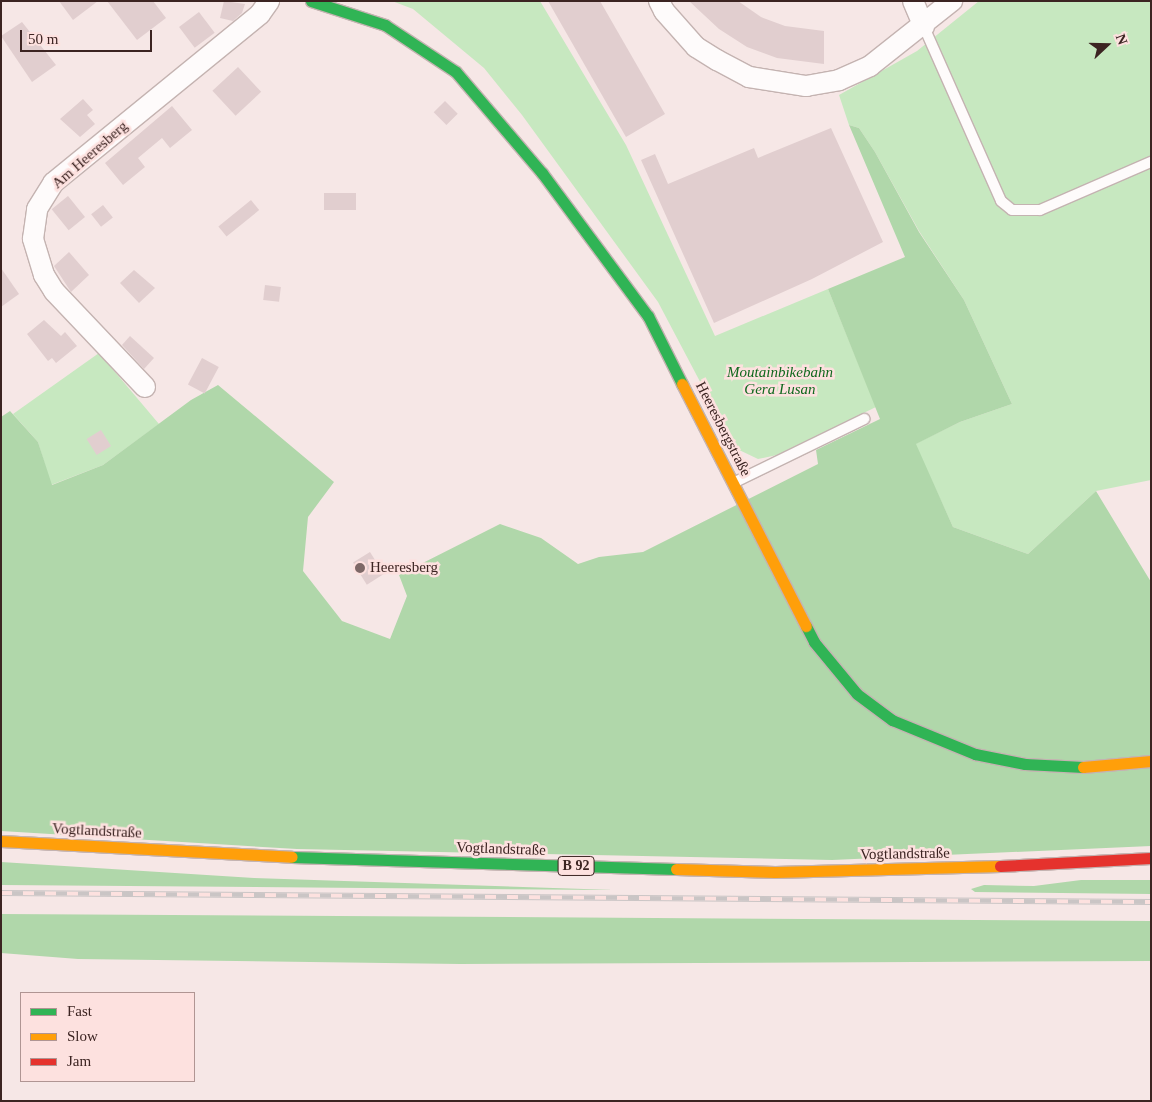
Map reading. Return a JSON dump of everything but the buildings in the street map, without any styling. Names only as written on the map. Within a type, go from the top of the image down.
[{"type":"street","name":"Am Heeresberg","points":[[145,387],[54,291],[44,275],[33,239],[37,209],[53,183],[260,14],[269,1]]},
{"type":"street","name":"Heeresbergstraße","points":[[311,1],[385,25],[456,72],[542,173],[648,316],[814,642],[857,694],[892,720],[975,754],[1025,764],[1076,767],[1151,761]]},
{"type":"street","points":[[659,1],[664,10],[696,47],[748,77],[778,84],[806,86],[839,80],[870,66],[924,26],[952,1]]},
{"type":"street","points":[[913,1],[924,26]]},
{"type":"street","name":"Vogtlandstraße","points":[[1,841],[302,858],[775,872],[983,867],[1151,858]]},
{"type":"lane","points":[[924,26],[1001,201],[1012,210],[1040,210],[1151,162]]},
{"type":"lane","points":[[734,482],[864,419]]},
{"type":"green space","name":"Moutainbikebahn Gera Lusan","points":[[392,1],[540,1],[626,145],[715,336],[828,289],[876,407],[777,455],[758,459],[735,448],[658,302],[522,115],[484,68],[413,9]]},
{"type":"green space","points":[[979,1],[1151,1],[1151,480],[1096,491],[1028,554],[953,527],[915,444],[960,422],[1012,404],[964,300],[919,231],[875,152],[859,128],[849,125],[839,95],[917,51]]},
{"type":"green space","points":[[849,125],[859,128],[875,152],[919,232],[964,300],[1012,404],[960,422],[916,444],[953,527],[1028,554],[1096,491],[1151,582],[1151,846],[832,860],[297,849],[1,831],[1,417],[10,411],[38,442],[52,485],[103,465],[191,400],[218,385],[334,482],[308,517],[303,571],[342,621],[390,639],[407,596],[399,575],[500,524],[541,538],[578,564],[599,557],[643,552],[818,464],[816,450],[880,419],[828,289],[905,257]]},
{"type":"green space","points":[[99,353],[159,424],[103,465],[51,485],[38,442],[13,414]]},
{"type":"green space","points":[[1,862],[254,878],[614,890],[1,885]]},
{"type":"green space","points":[[1081,880],[1151,880],[1151,894],[975,892],[971,889],[984,885],[1034,886]]},
{"type":"green space","points":[[1,914],[1151,921],[1151,961],[460,964],[78,959],[1,953]]},
{"type":"railway","points":[[1,893],[1151,902]]},
{"type":"traffic: fast","points":[[311,1],[385,25],[456,72],[542,173],[648,316],[682,384]]},
{"type":"traffic: fast","points":[[806,626],[814,642],[857,694],[892,720],[975,754],[1025,764],[1083,767]]},
{"type":"traffic: fast","points":[[292,857],[676,869]]},
{"type":"traffic: slow","points":[[682,384],[806,626]]},
{"type":"traffic: slow","points":[[1083,767],[1151,761]]},
{"type":"traffic: slow","points":[[1,841],[292,857]]},
{"type":"traffic: slow","points":[[676,869],[775,872],[1000,866]]},
{"type":"traffic: jam","points":[[1000,866],[1151,858]]},
{"type":"place","name":"Heeresberg","points":[[360,568]]}]
